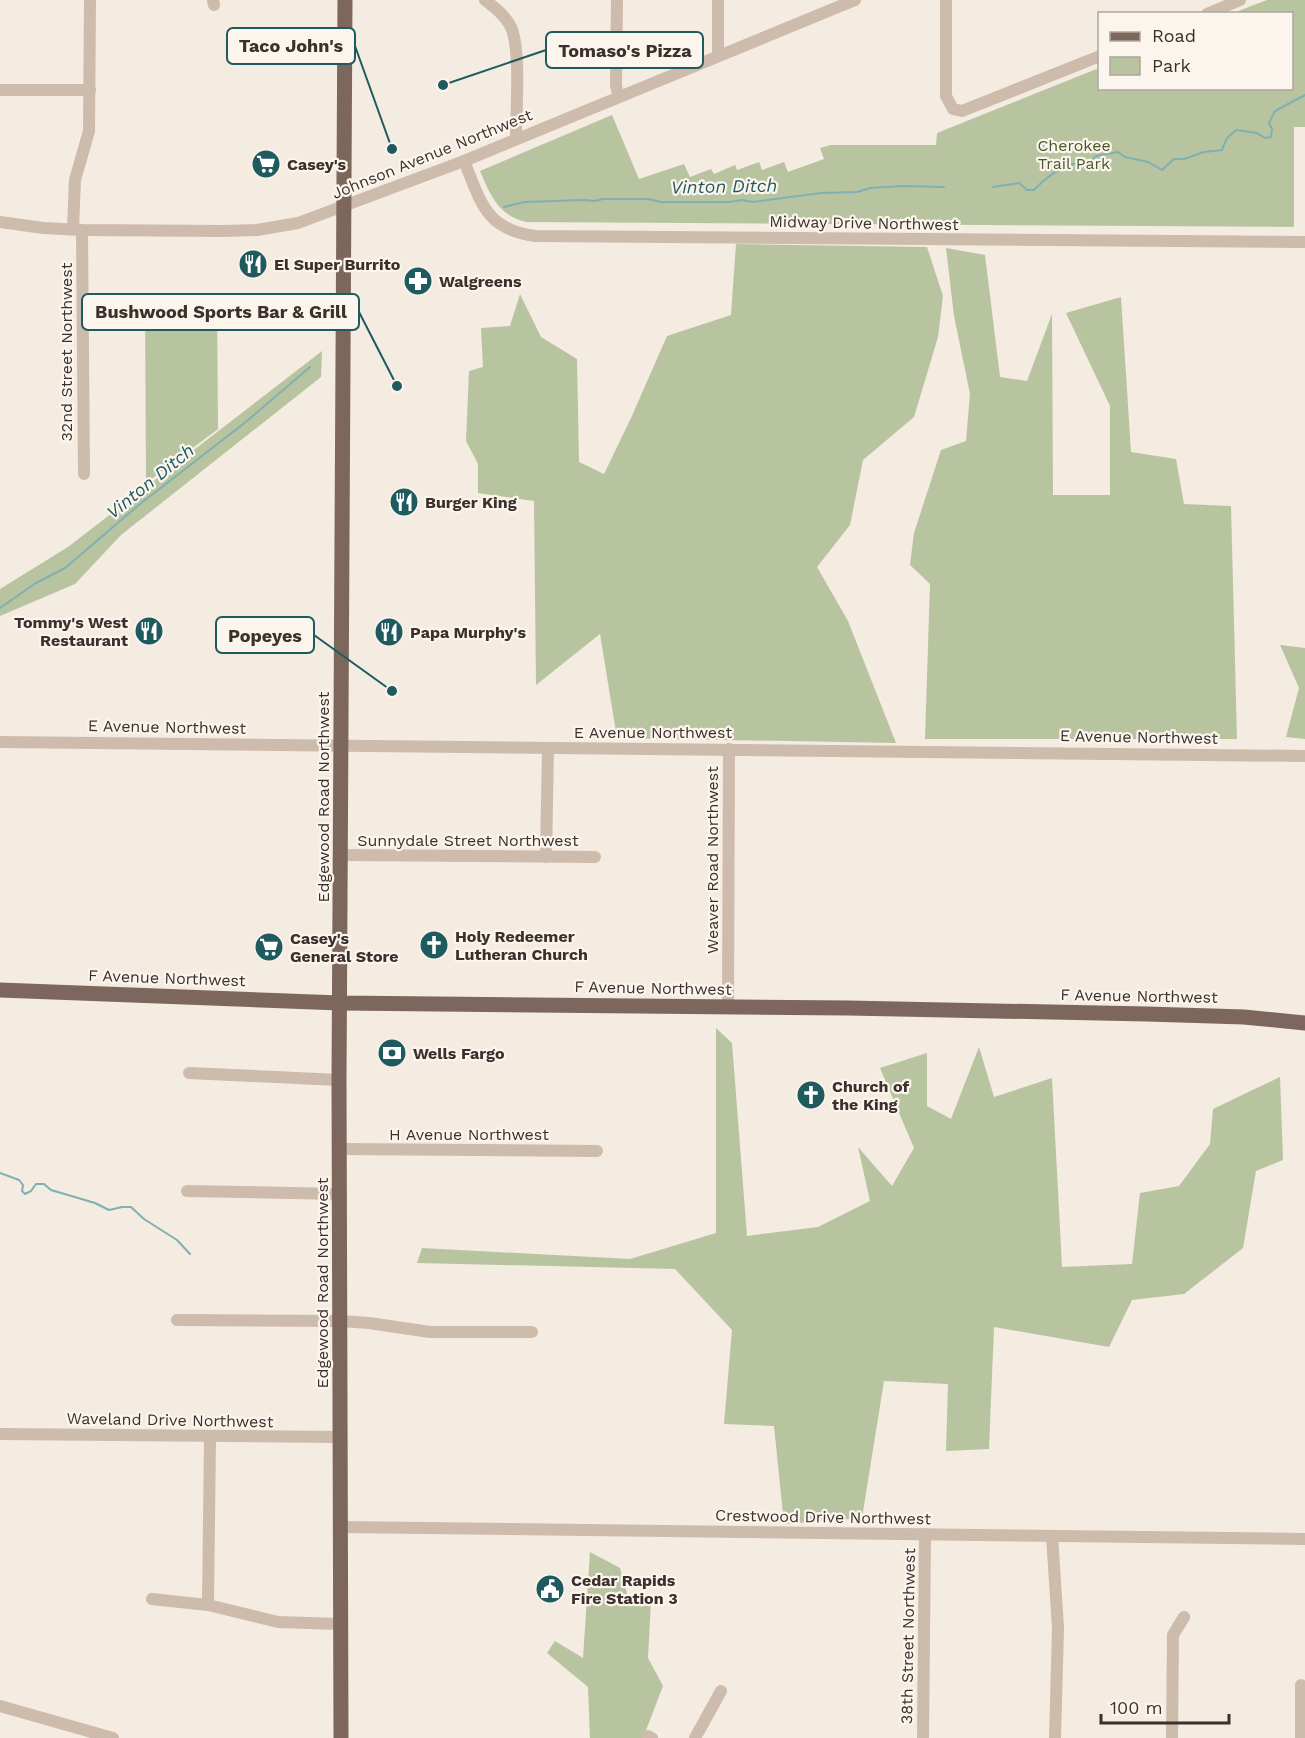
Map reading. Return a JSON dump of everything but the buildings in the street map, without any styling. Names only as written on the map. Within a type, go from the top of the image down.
[{"type":"main road","name":"Edgewood Road Northwest","points":[[341,1738],[339,1080],[345,0]]},
{"type":"main road","name":"F Avenue Northwest","points":[[0,990],[340,1003],[1147,1014],[1244,1017],[1305,1023]]},
{"type":"street","name":"32nd Street Northwest","points":[[84,474],[75,180],[89,131],[90,0]]},
{"type":"street","points":[[485,0],[500,11],[511,27],[516,44],[516,139]]},
{"type":"street","points":[[617,0],[616,86],[619,97]]},
{"type":"street","points":[[718,0],[718,55]]},
{"type":"street","name":"Johnson Avenue Northwest","points":[[0,222],[78,229],[257,230],[298,223],[464,161],[855,0]]},
{"type":"street","points":[[946,0],[946,96],[952,109],[962,111],[1098,57]]},
{"type":"street","points":[[1212,12],[1240,0]]},
{"type":"street","points":[[0,90],[90,90]]},
{"type":"street","name":"Midway Drive Northwest","points":[[464,161],[484,210],[504,227],[519,234],[535,236],[1305,242]]},
{"type":"street","name":"E Avenue Northwest","points":[[0,742],[1305,756]]},
{"type":"street","points":[[546,857],[548,748]]},
{"type":"street","name":"Weaver Road Northwest","points":[[728,1007],[729,749]]},
{"type":"street","name":"Sunnydale Street Northwest","points":[[341,855],[595,858]]},
{"type":"street","points":[[189,1073],[339,1080]]},
{"type":"street","name":"H Avenue Northwest","points":[[340,1149],[597,1151]]},
{"type":"street","points":[[187,1191],[340,1194]]},
{"type":"street","points":[[177,1320],[340,1321],[430,1332],[532,1332]]},
{"type":"street","name":"Waveland Drive Northwest","points":[[0,1434],[340,1437]]},
{"type":"street","points":[[208,1605],[210,1437]]},
{"type":"street","name":"Crestwood Drive Northwest","points":[[340,1527],[1305,1539]]},
{"type":"street","name":"38th Street Northwest","points":[[923,1738],[925,1534]]},
{"type":"street","points":[[1052,1536],[1058,1628],[1055,1738]]},
{"type":"street","points":[[152,1599],[208,1605],[278,1622],[339,1624]]},
{"type":"street","points":[[1172,1738],[1173,1635],[1184,1617]]},
{"type":"street","points":[[1301,1685],[1301,1738]]},
{"type":"street","points":[[695,1738],[721,1691]]},
{"type":"street","points":[[0,1706],[113,1738]]},
{"type":"green space","name":"Cherokee Trail Park","points":[[1267,0],[1305,0],[1305,127],[1294,127],[1294,227],[526,222],[502,210],[492,196],[480,171],[612,115],[639,179],[684,164],[690,177],[711,169],[714,174],[735,165],[737,170],[759,162],[762,170],[784,162],[788,172],[824,159],[820,148],[831,145],[936,145],[937,133],[1098,68],[1098,90],[1293,90],[1293,12],[1236,12]]},
{"type":"green space","points":[[736,244],[927,247],[943,296],[938,337],[914,417],[863,460],[850,525],[817,567],[848,621],[896,743],[617,738],[600,634],[536,685],[534,501],[478,493],[478,464],[466,441],[469,371],[483,367],[481,328],[510,326],[520,294],[541,337],[577,359],[579,462],[604,474],[667,336],[731,315]]},
{"type":"green space","points":[[946,248],[985,255],[1000,377],[1027,381],[1052,314],[1053,495],[1110,495],[1110,406],[1066,313],[1121,297],[1131,452],[1176,459],[1184,504],[1231,506],[1237,739],[925,739],[930,584],[910,565],[914,533],[941,450],[966,441],[970,394],[954,316]]},
{"type":"green space","points":[[145,295],[217,295],[218,429],[146,483]]},
{"type":"green space","points":[[322,351],[321,377],[121,535],[75,584],[0,616],[0,589],[68,547]]},
{"type":"green space","points":[[1280,645],[1305,648],[1305,739],[1286,737],[1299,688]]},
{"type":"green space","points":[[716,1028],[732,1043],[747,1236],[818,1227],[870,1201],[858,1147],[892,1186],[914,1148],[880,1068],[927,1053],[927,1106],[951,1119],[979,1047],[994,1097],[1052,1078],[1062,1267],[1132,1264],[1140,1193],[1179,1186],[1210,1144],[1213,1109],[1280,1077],[1283,1160],[1256,1171],[1243,1248],[1184,1294],[1132,1300],[1109,1347],[994,1327],[989,1449],[946,1451],[948,1384],[884,1381],[862,1518],[784,1524],[774,1426],[724,1424],[732,1330],[675,1269],[417,1263],[422,1248],[630,1259],[716,1233]]},
{"type":"green space","points":[[590,1552],[620,1568],[628,1597],[651,1600],[648,1658],[663,1686],[643,1738],[590,1738],[588,1687],[547,1653],[555,1641],[583,1658]]},
{"type":"waterway","name":"Vinton Ditch","points":[[993,187],[1019,183],[1027,190],[1034,190],[1062,168],[1073,164],[1089,164],[1096,156],[1118,152],[1125,157],[1148,162],[1162,170],[1174,159],[1184,159],[1204,152],[1222,150],[1227,138],[1236,130],[1257,133],[1265,138],[1271,137],[1272,129],[1269,123],[1275,111],[1305,95]]},
{"type":"waterway","name":"Vinton Ditch","points":[[504,207],[524,202],[603,199],[648,199],[661,202],[742,200],[753,202],[821,193],[857,192],[870,188],[944,187]]},
{"type":"waterway","name":"Vinton Ditch","points":[[0,608],[36,583],[65,568],[140,504],[247,421],[310,367]]},
{"type":"waterway","points":[[0,1173],[19,1180],[25,1194],[31,1191],[36,1184],[44,1184],[51,1190],[95,1203],[109,1210],[131,1207],[144,1219],[177,1240],[190,1254]]},
{"type":"place","name":"Tomaso's Pizza","points":[[443,85]]},
{"type":"place","name":"Taco John's","points":[[392,149]]},
{"type":"place","name":"Casey's","points":[[266,164]]},
{"type":"place","name":"El Super Burrito","points":[[253,264]]},
{"type":"place","name":"Walgreens","points":[[418,281]]},
{"type":"place","name":"Bushwood Sports Bar & Grill","points":[[397,386]]},
{"type":"place","name":"Burger King","points":[[404,502]]},
{"type":"place","name":"Tommy's West Restaurant","points":[[149,631]]},
{"type":"place","name":"Papa Murphy's","points":[[389,632]]},
{"type":"place","name":"Popeyes","points":[[392,691]]},
{"type":"place","name":"Holy Redeemer Lutheran Church","points":[[434,945]]},
{"type":"place","name":"Casey's General Store","points":[[269,947]]},
{"type":"place","name":"Wells Fargo","points":[[392,1053]]},
{"type":"place","name":"Church of the King","points":[[811,1095]]},
{"type":"place","name":"Cedar Rapids Fire Station 3","points":[[550,1589]]}]
